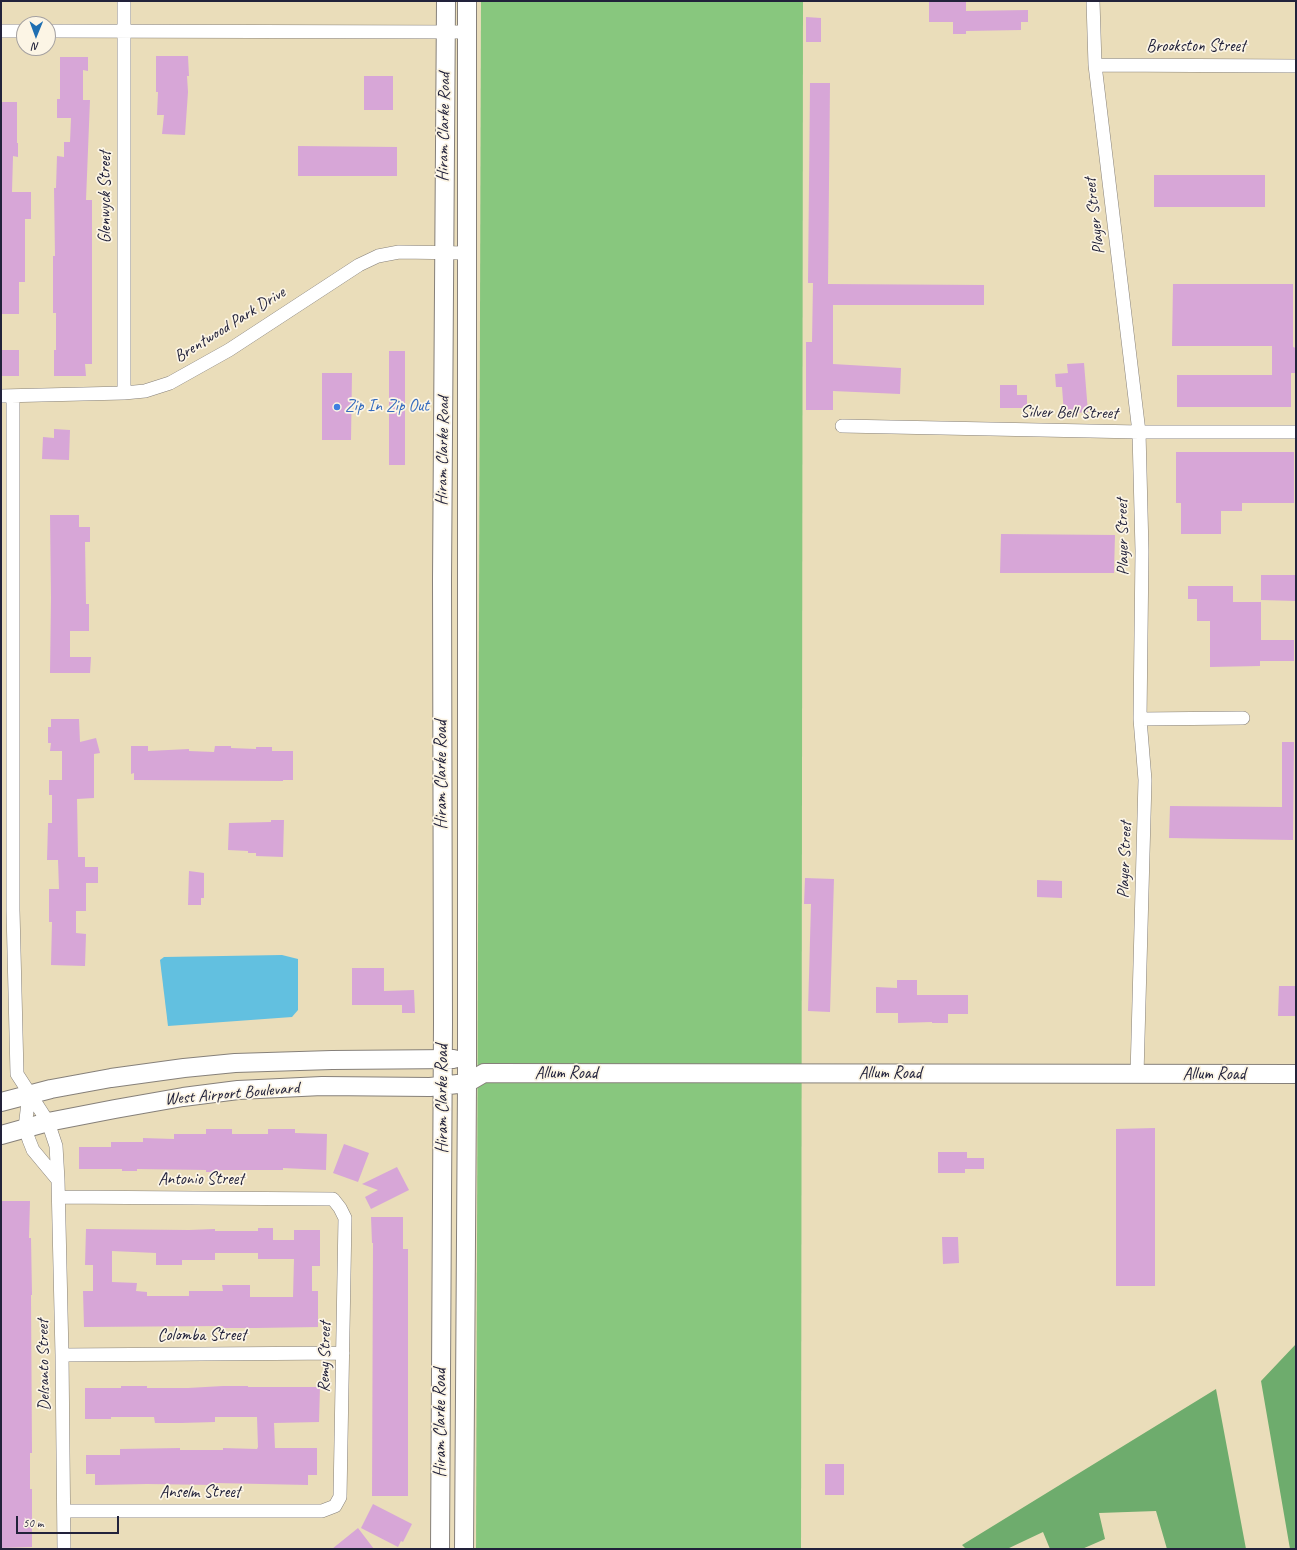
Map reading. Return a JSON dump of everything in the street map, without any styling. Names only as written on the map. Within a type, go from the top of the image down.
[{"type":"main road","name":"Hiram Clarke Road","points":[[440,1549],[443,1086],[442,662],[446,1]]},
{"type":"main road","name":"Hiram Clarke Road","points":[[464,1549],[467,1083],[467,1]]},
{"type":"main road","points":[[443,484],[466,485]]},
{"type":"main road","points":[[442,662],[466,662]]},
{"type":"main road","points":[[442,837],[466,837]]},
{"type":"main road","points":[[466,1059],[484,1073],[467,1083]]},
{"type":"main road","name":"West Airport Boulevard","points":[[1,1102],[29,1094],[117,1077],[235,1063],[338,1060],[466,1059]]},
{"type":"main road","name":"Allum Road","points":[[484,1073],[1296,1074]]},
{"type":"main road","name":"West Airport Boulevard","points":[[1,1135],[48,1122],[137,1105],[238,1090],[322,1086],[423,1087],[467,1083]]},
{"type":"main road","points":[[441,1354],[465,1355]]},
{"type":"main road","points":[[440,1549],[464,1549]]},
{"type":"street","name":"Glenwyck Street","points":[[124,1],[124,393]]},
{"type":"street","name":"Player Street","points":[[1093,1],[1095,65],[1139,432],[1142,551],[1140,719],[1145,780],[1137,1075]]},
{"type":"street","points":[[1,31],[16,31]]},
{"type":"street","points":[[56,31],[467,32]]},
{"type":"street","name":"Brookston Street","points":[[1095,65],[1296,66]]},
{"type":"street","name":"Brentwood Park Drive","points":[[7,396],[124,393],[145,391],[170,383],[229,350],[360,265],[378,256],[399,252],[467,253]]},
{"type":"street","points":[[7,396],[7,911],[17,1074],[29,1094],[25,1128],[33,1150],[58,1180]]},
{"type":"street","name":"Silver Bell Street","points":[[842,426],[1139,432],[1296,432]]},
{"type":"street","points":[[1140,719],[1243,718]]},
{"type":"street","name":"Delsanto Street","points":[[29,1094],[48,1122],[56,1146],[59,1198],[64,1549]]},
{"type":"street","name":"Antonio Street","points":[[59,1198],[333,1199],[340,1208]]},
{"type":"street","name":"Remy Street","points":[[335,1506],[340,1497],[343,1353],[345,1218],[340,1208]]},
{"type":"street","name":"Colomba Street","points":[[62,1355],[343,1353]]},
{"type":"street","name":"Anselm Street","points":[[64,1511],[322,1511],[335,1506]]},
{"type":"green space","points":[[481,1],[803,1],[801,1549],[476,1549]]},
{"type":"green space","points":[[1296,1344],[1296,1549],[1290,1549],[1261,1381]]},
{"type":"green space","points":[[1216,1389],[1246,1549],[1167,1549],[1156,1511],[1099,1513],[1105,1539],[1082,1549],[1050,1549],[1043,1532],[1007,1549],[966,1549],[962,1545]]},
{"type":"water","points":[[282,955],[298,959],[298,1010],[292,1017],[168,1026],[160,960],[164,957]]},
{"type":"building","points":[[929,1],[966,1],[966,11],[1028,10],[1028,22],[1021,22],[1021,30],[966,31],[966,34],[953,34],[953,22],[929,22]]},
{"type":"building","points":[[806,17],[821,18],[821,42],[806,42]]},
{"type":"building","points":[[156,56],[188,56],[189,76],[187,76],[188,92],[185,135],[162,134],[164,115],[157,115],[158,92],[156,92]]},
{"type":"building","points":[[60,57],[88,57],[88,71],[83,70],[83,100],[90,100],[86,200],[92,200],[92,364],[85,364],[86,376],[54,376],[56,313],[53,313],[53,256],[55,256],[54,188],[56,188],[57,156],[64,157],[64,142],[70,142],[71,118],[57,118],[57,99],[60,99]]},
{"type":"building","points":[[364,76],[393,76],[393,110],[364,110]]},
{"type":"building","points":[[810,83],[830,83],[828,284],[984,285],[984,305],[833,305],[833,364],[901,368],[900,394],[833,391],[833,410],[806,410],[806,342],[812,342],[813,283],[808,283]]},
{"type":"building","points":[[1,102],[17,102],[18,157],[13,156],[12,192],[31,192],[31,219],[25,219],[25,282],[19,282],[19,314],[1,314]]},
{"type":"building","points":[[298,146],[397,147],[397,176],[298,176]]},
{"type":"building","points":[[1154,175],[1265,175],[1265,207],[1154,207]]},
{"type":"building","points":[[1173,284],[1293,284],[1293,347],[1296,348],[1296,373],[1291,373],[1291,407],[1177,407],[1177,375],[1272,375],[1272,346],[1172,346]]},
{"type":"building","points":[[1,350],[19,350],[19,376],[1,376]]},
{"type":"building","points":[[389,351],[405,351],[405,465],[389,465]]},
{"type":"building","points":[[1084,363],[1088,412],[1064,414],[1062,387],[1056,387],[1055,374],[1068,373],[1067,364]]},
{"type":"building","name":"Zip In Zip Out","points":[[322,373],[352,373],[351,440],[322,440]]},
{"type":"building","points":[[1000,385],[1017,385],[1017,395],[1027,395],[1027,408],[1000,408]]},
{"type":"building","points":[[54,429],[70,430],[69,460],[42,459],[43,437],[54,438]]},
{"type":"building","points":[[1176,452],[1294,452],[1294,503],[1242,503],[1242,511],[1221,511],[1221,534],[1181,534],[1181,503],[1176,503]]},
{"type":"building","points":[[50,515],[79,515],[79,527],[90,527],[90,542],[85,542],[86,604],[89,604],[89,631],[70,631],[70,657],[91,657],[90,673],[50,673]]},
{"type":"building","points":[[1001,534],[1115,535],[1114,573],[1000,573]]},
{"type":"building","points":[[1261,575],[1296,575],[1296,601],[1261,600]]},
{"type":"building","points":[[1188,586],[1233,586],[1233,602],[1261,602],[1261,640],[1294,640],[1294,661],[1260,661],[1260,666],[1210,667],[1210,621],[1197,621],[1197,599],[1188,599]]},
{"type":"building","points":[[51,719],[79,719],[80,742],[96,738],[100,753],[94,754],[94,798],[77,799],[78,857],[85,857],[85,867],[98,867],[98,883],[86,883],[86,911],[76,911],[76,933],[86,934],[85,966],[51,965],[52,922],[49,922],[49,889],[59,889],[58,860],[47,860],[48,823],[52,823],[52,795],[49,795],[49,780],[62,780],[62,751],[50,751],[51,743],[48,743],[48,727],[51,727]]},
{"type":"building","points":[[1282,742],[1294,742],[1293,840],[1169,838],[1170,806],[1282,807]]},
{"type":"building","points":[[131,746],[148,746],[148,751],[189,749],[189,751],[214,752],[215,746],[231,746],[231,748],[256,749],[256,747],[272,747],[272,751],[293,751],[293,780],[134,780],[134,773],[131,774]]},
{"type":"building","points":[[271,820],[284,820],[283,857],[256,856],[256,853],[248,853],[248,851],[228,850],[229,823],[271,822]]},
{"type":"building","points":[[189,871],[204,873],[204,898],[201,898],[201,905],[188,905]]},
{"type":"building","points":[[805,878],[834,879],[830,1012],[808,1011],[811,904],[804,904]]},
{"type":"building","points":[[1037,880],[1062,881],[1062,898],[1037,897]]},
{"type":"building","points":[[352,968],[384,968],[384,991],[414,990],[415,1013],[402,1013],[402,1005],[352,1005]]},
{"type":"building","points":[[897,980],[917,980],[917,995],[968,995],[968,1014],[948,1014],[948,1023],[898,1023],[898,1013],[876,1013],[876,987],[897,988]]},
{"type":"building","points":[[1279,986],[1296,986],[1296,1016],[1278,1016]]},
{"type":"building","points":[[1155,1128],[1155,1286],[1116,1286],[1116,1129]]},
{"type":"building","points":[[206,1129],[232,1129],[232,1134],[268,1134],[268,1129],[295,1129],[295,1133],[327,1134],[326,1170],[283,1168],[283,1170],[220,1170],[219,1172],[206,1172],[206,1170],[137,1169],[137,1171],[122,1171],[122,1169],[79,1169],[79,1147],[111,1147],[111,1142],[143,1142],[143,1138],[174,1139],[174,1134],[206,1134]]},
{"type":"building","points":[[344,1144],[369,1153],[358,1182],[333,1173]]},
{"type":"building","points":[[938,1152],[967,1152],[967,1158],[984,1158],[984,1169],[965,1169],[965,1173],[938,1173]]},
{"type":"building","points":[[397,1167],[409,1190],[371,1209],[365,1197],[378,1190],[362,1184]]},
{"type":"building","points":[[1,1201],[30,1201],[29,1238],[31,1238],[32,1295],[32,1453],[30,1453],[30,1489],[32,1489],[32,1547],[1,1548]]},
{"type":"building","points":[[371,1217],[403,1217],[403,1249],[408,1249],[408,1496],[372,1496],[373,1243]]},
{"type":"building","points":[[258,1228],[273,1228],[273,1240],[294,1240],[294,1230],[320,1230],[320,1266],[312,1266],[312,1291],[318,1291],[318,1327],[84,1327],[83,1291],[93,1291],[93,1265],[85,1265],[86,1229],[215,1229],[215,1231],[258,1231]],"holes":[[[112,1251],[156,1253],[156,1265],[182,1265],[182,1260],[215,1260],[215,1253],[258,1253],[258,1259],[294,1259],[293,1297],[250,1297],[250,1285],[222,1285],[223,1291],[189,1291],[189,1296],[147,1296],[147,1292],[136,1291],[137,1283],[112,1282]]]},
{"type":"building","points":[[942,1237],[958,1237],[959,1263],[943,1264]]},
{"type":"building","points":[[121,1386],[147,1386],[147,1388],[223,1386],[320,1387],[319,1422],[274,1423],[275,1448],[317,1448],[317,1475],[308,1475],[308,1485],[215,1483],[215,1485],[95,1485],[95,1474],[86,1474],[86,1455],[120,1455],[120,1449],[180,1448],[180,1450],[223,1450],[223,1448],[257,1449],[258,1447],[257,1417],[215,1417],[215,1422],[181,1423],[155,1423],[154,1417],[111,1417],[111,1419],[85,1419],[85,1388],[121,1388]]},
{"type":"building","points":[[825,1464],[844,1464],[844,1495],[825,1495]]},
{"type":"building","points":[[373,1504],[412,1524],[403,1542],[401,1541],[398,1547],[361,1528]]},
{"type":"building","points":[[358,1528],[374,1549],[332,1549]]},
{"type":"place","name":"Zip In Zip Out","points":[[337,407]]}]
